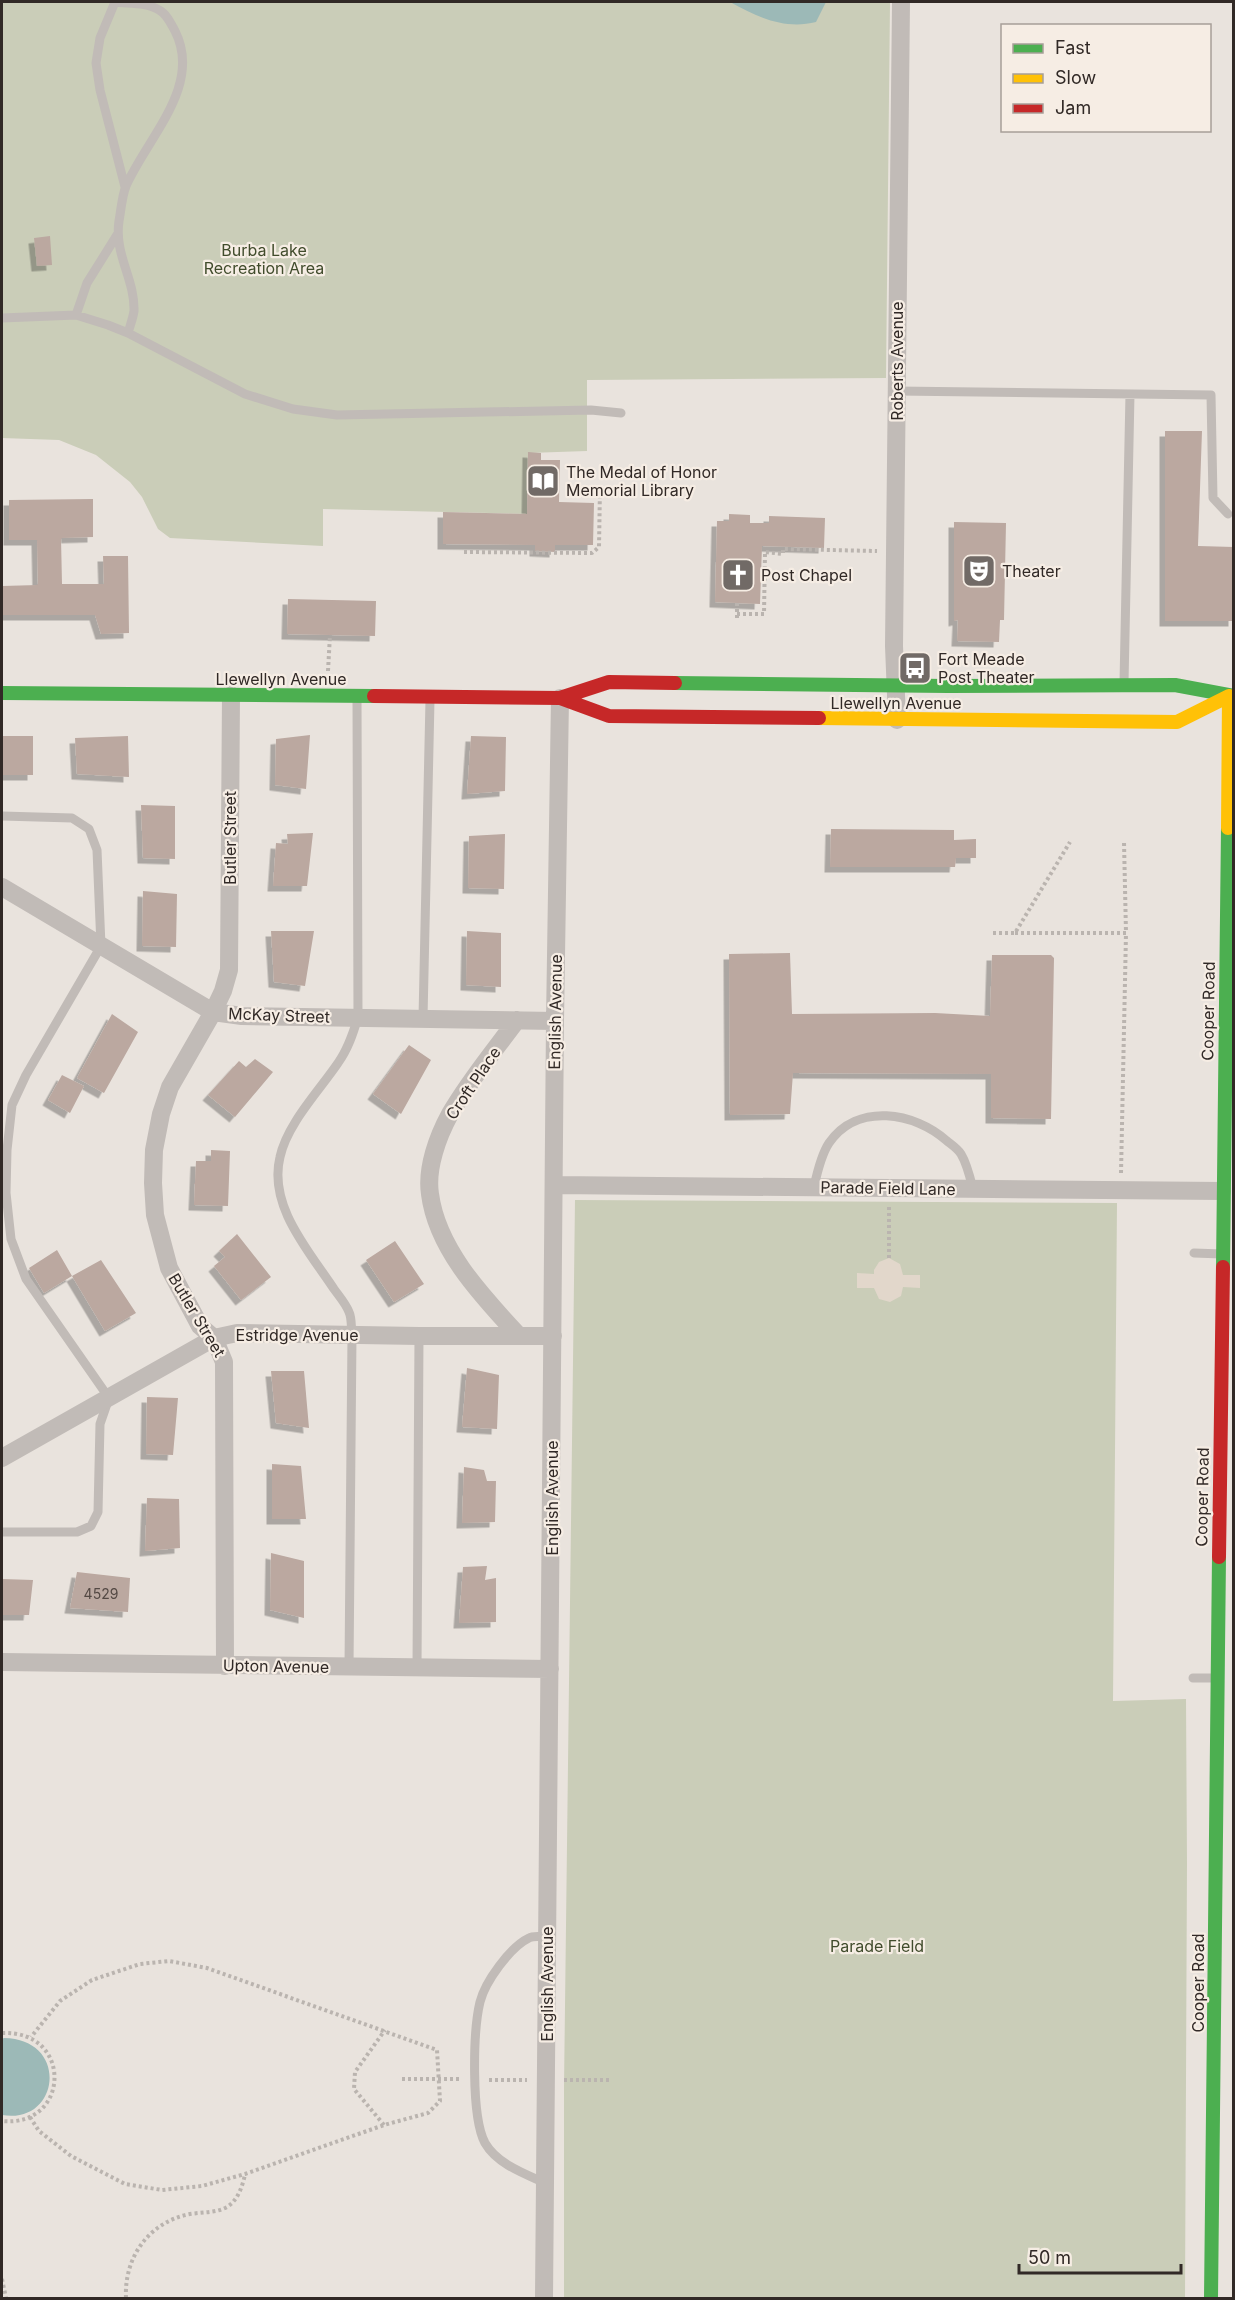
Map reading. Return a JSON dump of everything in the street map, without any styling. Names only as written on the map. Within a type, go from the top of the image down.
[{"type":"street","name":"Roberts Avenue","points":[[897,720],[897,391],[901,2]]},
{"type":"street","name":"Llewellyn Avenue","points":[[2,693],[560,698],[609,682],[1175,685],[1231,696]]},
{"type":"street","name":"Butler Street","points":[[225,1666],[224,1362],[214,1338],[200,1326],[169,1268],[155,1215],[153,1183],[154,1150],[161,1114],[170,1087],[213,1012],[223,991],[229,970],[231,695]]},
{"type":"street","name":"Llewellyn Avenue","points":[[560,698],[609,716],[1177,722],[1231,696]]},
{"type":"street","name":"Cooper Road","points":[[1212,2298],[1225,1678],[1222,1191],[1231,696]]},
{"type":"street","name":"English Avenue","points":[[544,2298],[560,698]]},
{"type":"street","name":"McKay Street","points":[[2,887],[213,1012],[242,1016],[555,1021]]},
{"type":"street","name":"Croft Place","points":[[517,1020],[449,1116],[432,1161],[429,1192],[436,1219],[464,1271],[519,1336]]},
{"type":"street","name":"Parade Field Lane","points":[[554,1185],[1222,1191]]},
{"type":"street","name":"Estridge Avenue","points":[[2,1458],[214,1338],[237,1333],[553,1336]]},
{"type":"street","name":"Upton Avenue","points":[[2,1662],[550,1670]]},
{"type":"lane","points":[[125,187],[100,90],[96,63],[100,38],[114,2],[138,4],[160,10],[170,20],[180,42],[184,61],[181,82],[173,103],[125,187],[117,235],[121,257],[129,280],[134,311],[129,333]]},
{"type":"lane","points":[[76,315],[87,283],[117,235]]},
{"type":"lane","points":[[2,318],[76,315],[129,333],[245,394],[293,409],[338,416],[591,411],[621,413]]},
{"type":"lane","points":[[897,391],[1211,394],[1213,498],[1228,514]]},
{"type":"lane","points":[[1124,685],[1130,394]]},
{"type":"lane","points":[[349,1667],[352,1335],[350,1313],[292,1226],[280,1195],[279,1175],[280,1156],[288,1136],[309,1102],[339,1062],[351,1040],[358,1017],[357,696]]},
{"type":"lane","points":[[423,1018],[430,696]]},
{"type":"lane","points":[[2,816],[72,818],[89,830],[97,850],[101,946],[26,1075],[12,1105],[7,1150],[6,1193],[11,1239],[26,1279],[109,1398],[100,1424],[98,1512],[91,1526],[77,1532],[2,1532]]},
{"type":"lane","points":[[813,1187],[829,1144],[842,1130],[864,1119],[892,1115],[919,1122],[940,1134],[960,1152],[973,1189]]},
{"type":"lane","points":[[1194,1253],[1222,1254]]},
{"type":"lane","points":[[417,1668],[418,1336]]},
{"type":"lane","points":[[1193,1678],[1225,1678]]},
{"type":"lane","points":[[545,2183],[513,2168],[486,2145],[477,2116],[476,2079],[477,2025],[480,2002],[486,1987],[501,1964],[516,1948],[531,1936],[548,1937]]},
{"type":"path","points":[[464,552],[592,553],[599,547],[600,486]]},
{"type":"path","points":[[737,603],[737,617],[764,614],[765,552],[783,554],[783,549],[880,550]]},
{"type":"path","points":[[328,671],[330,634]]},
{"type":"path","points":[[1015,933],[1070,842]]},
{"type":"path","points":[[1121,1177],[1126,933],[1124,842]]},
{"type":"path","points":[[993,933],[1126,933]]},
{"type":"path","points":[[889,1188],[889,1258]]},
{"type":"path","points":[[30,2117],[39,2131],[71,2156],[125,2184],[162,2190],[202,2186],[245,2175],[384,2126],[428,2113],[440,2101],[437,2050],[207,1968],[169,1961],[141,1964],[92,1980],[60,2001],[31,2037]]},
{"type":"path","points":[[384,2126],[354,2089],[355,2072],[385,2031]]},
{"type":"path","points":[[2,2033],[17,2032],[31,2037],[42,2045],[51,2057],[55,2072],[55,2086],[50,2099],[40,2111],[13,2122],[2,2121]]},
{"type":"path","points":[[402,2079],[611,2080]]},
{"type":"path","points":[[126,2298],[127,2273],[131,2262],[154,2231],[170,2219],[213,2212],[226,2207],[236,2200],[245,2175]]},
{"type":"path","points":[[2,2279],[6,2298]]},
{"type":"green space","name":"Burba Lake Recreation Area","points":[[2,2],[890,2],[886,378],[587,380],[587,451],[528,453],[527,514],[323,509],[323,546],[170,538],[158,529],[142,497],[130,482],[96,455],[59,440],[2,438]]},
{"type":"green space","name":"Parade Field","points":[[575,1200],[1117,1203],[1113,1701],[1186,1699],[1185,2298],[564,2298],[564,2087]]},
{"type":"shaded area","points":[[889,1258],[900,1264],[903,1275],[920,1275],[920,1288],[903,1287],[901,1296],[890,1302],[879,1299],[874,1288],[857,1288],[857,1273],[874,1274],[879,1262]]},
{"type":"water","points":[[730,2],[826,2],[816,22],[793,24],[772,21]]},
{"type":"water","points":[[2,2039],[25,2042],[40,2052],[48,2065],[49,2081],[46,2095],[36,2107],[21,2115],[2,2115]]},
{"type":"building","points":[[50,236],[52,265],[37,266],[34,238]]},
{"type":"building","points":[[1165,431],[1202,431],[1198,546],[1234,547],[1234,621],[1165,621]]},
{"type":"building","name":"The Medal of Honor Memorial Library","points":[[528,452],[541,453],[541,460],[560,460],[559,502],[594,503],[593,545],[555,545],[555,552],[535,551],[535,545],[443,544],[443,512],[527,514]]},
{"type":"building","points":[[93,499],[93,537],[61,538],[62,584],[104,584],[103,556],[128,556],[129,633],[101,634],[95,615],[2,615],[2,586],[38,585],[37,540],[9,540],[9,500]]},
{"type":"building","name":"Post Chapel","points":[[729,514],[750,515],[750,523],[769,523],[769,516],[825,518],[824,548],[762,546],[760,604],[715,602],[717,521],[729,521]]},
{"type":"building","name":"Theater","points":[[954,522],[1006,523],[1004,620],[1000,620],[999,642],[957,641],[958,620],[954,621]]},
{"type":"building","points":[[288,599],[376,601],[375,636],[287,634]]},
{"type":"building","points":[[310,735],[306,789],[275,785],[276,739]]},
{"type":"building","points":[[2,736],[33,736],[33,775],[2,775]]},
{"type":"building","points":[[128,736],[129,777],[77,774],[75,738]]},
{"type":"building","points":[[471,736],[506,737],[505,791],[467,794]]},
{"type":"building","points":[[141,805],[175,806],[175,859],[143,858]]},
{"type":"building","points":[[831,829],[954,830],[954,840],[976,839],[976,858],[956,858],[955,867],[830,867]]},
{"type":"building","points":[[313,833],[307,886],[273,886],[276,843],[288,844],[287,834]]},
{"type":"building","points":[[505,834],[504,889],[468,888],[469,836]]},
{"type":"building","points":[[143,891],[177,894],[176,947],[142,946]]},
{"type":"building","points":[[271,931],[314,931],[305,986],[274,982]]},
{"type":"building","points":[[467,931],[501,933],[501,987],[466,985]]},
{"type":"building","points":[[790,953],[792,1014],[935,1013],[990,1016],[992,955],[1051,955],[1054,958],[1051,1119],[991,1118],[991,1074],[793,1073],[790,1114],[730,1115],[729,954]]},
{"type":"building","points":[[112,1014],[138,1032],[104,1093],[77,1078]]},
{"type":"building","points":[[409,1045],[431,1060],[401,1114],[373,1094]]},
{"type":"building","points":[[255,1059],[273,1072],[235,1117],[208,1095],[239,1061],[246,1067]]},
{"type":"building","points":[[62,1075],[84,1086],[70,1113],[48,1100]]},
{"type":"building","points":[[211,1150],[230,1151],[228,1206],[194,1205],[196,1161],[211,1161]]},
{"type":"building","points":[[237,1234],[271,1277],[241,1300],[214,1266],[225,1257],[219,1251]]},
{"type":"building","points":[[395,1241],[424,1284],[394,1302],[366,1260]]},
{"type":"building","points":[[57,1250],[72,1276],[44,1293],[29,1268]]},
{"type":"building","points":[[101,1260],[136,1313],[105,1331],[72,1276]]},
{"type":"building","points":[[467,1368],[499,1375],[497,1429],[462,1427]]},
{"type":"building","points":[[271,1371],[304,1371],[309,1428],[276,1423]]},
{"type":"building","points":[[147,1397],[178,1398],[173,1455],[146,1454]]},
{"type":"building","points":[[272,1464],[301,1466],[306,1519],[272,1519]]},
{"type":"building","points":[[464,1467],[484,1470],[487,1481],[496,1481],[495,1522],[462,1523]]},
{"type":"building","points":[[147,1498],[179,1499],[180,1548],[145,1551]]},
{"type":"building","points":[[271,1553],[304,1561],[304,1618],[270,1610]]},
{"type":"building","points":[[487,1566],[485,1580],[496,1578],[496,1622],[459,1623],[463,1567]]},
{"type":"building","points":[[77,1572],[130,1578],[128,1612],[70,1608]]},
{"type":"building","points":[[2,1579],[33,1580],[29,1615],[2,1615]]},
{"type":"traffic: fast","points":[[675,683],[948,686],[1175,685],[1234,696]]},
{"type":"traffic: fast","points":[[2,693],[374,696]]},
{"type":"traffic: fast","points":[[1223,1267],[1228,828]]},
{"type":"traffic: fast","points":[[1211,2298],[1219,1557]]},
{"type":"traffic: slow","points":[[819,718],[1177,722],[1229,696]]},
{"type":"traffic: slow","points":[[1228,828],[1229,696]]},
{"type":"traffic: jam","points":[[374,696],[560,698],[609,682],[675,683]]},
{"type":"traffic: jam","points":[[560,698],[609,716],[819,718]]},
{"type":"traffic: jam","points":[[1219,1557],[1223,1267]]},
{"type":"place","name":"The Medal of Honor Memorial Library","points":[[543,481]]},
{"type":"place","name":"Theater","points":[[979,571]]},
{"type":"place","name":"Post Chapel","points":[[738,575]]},
{"type":"place","name":"Fort Meade Post Theater","points":[[915,668]]}]
